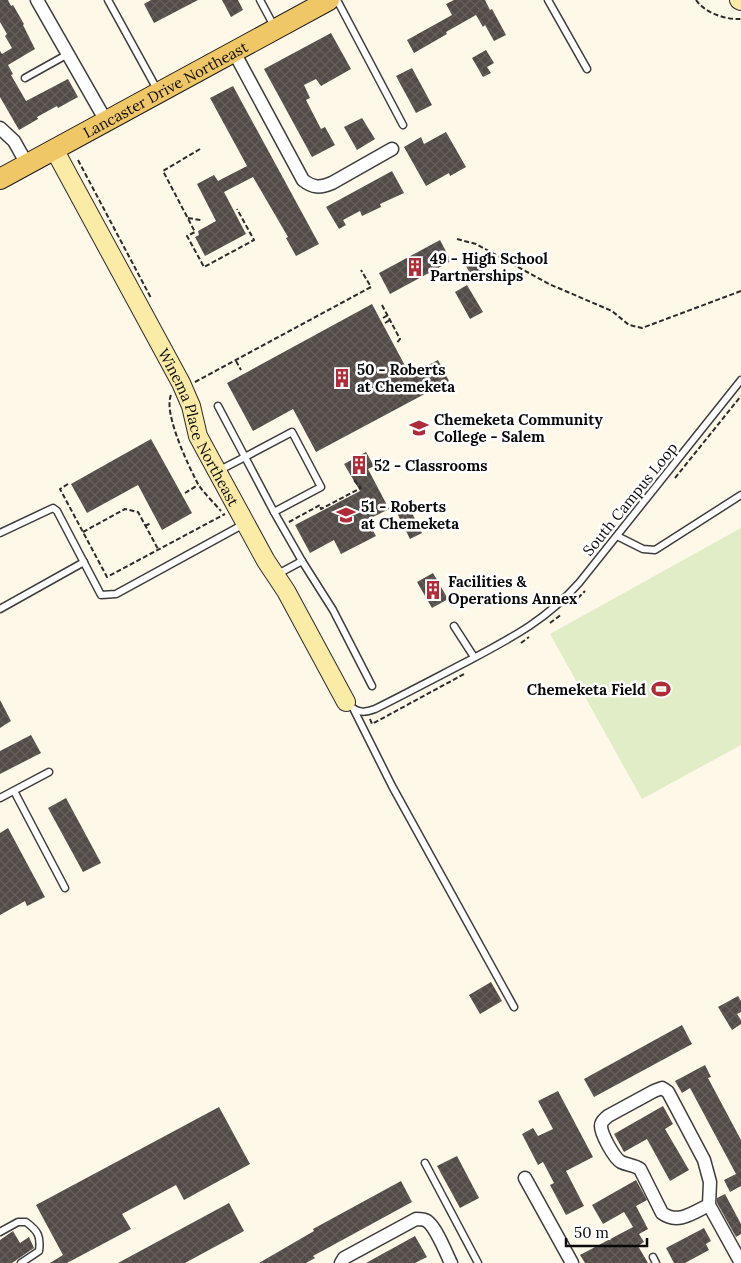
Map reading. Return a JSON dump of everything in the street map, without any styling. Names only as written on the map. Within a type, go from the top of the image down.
[{"type":"main road","name":"Lancaster Drive Northeast","points":[[0,179],[329,0]]},
{"type":"street","points":[[37,0],[106,121]]},
{"type":"street","points":[[234,52],[303,180],[309,185],[322,187],[332,183],[392,149]]},
{"type":"street","points":[[0,128],[14,141],[27,164]]},
{"type":"street","name":"Winema Place Northeast","points":[[54,149],[181,383],[191,406],[198,436],[217,472],[349,706]]},
{"type":"street","points":[[709,1205],[678,1219],[669,1218],[662,1213],[640,1169],[620,1161],[614,1155],[602,1132],[602,1121],[654,1091],[662,1088],[668,1092],[704,1160],[710,1182],[709,1205],[741,1263]]},
{"type":"street","points":[[525,1178],[572,1263]]},
{"type":"street","points":[[341,1263],[344,1258],[416,1219],[422,1219],[427,1220],[432,1226],[452,1263]]},
{"type":"lane","points":[[108,0],[159,92]]},
{"type":"lane","points":[[260,0],[276,29]]},
{"type":"lane","points":[[337,0],[403,125]]},
{"type":"lane","points":[[548,0],[588,69]]},
{"type":"lane","points":[[25,78],[68,54]]},
{"type":"lane","name":"South Campus Loop","points":[[366,712],[402,696],[531,626],[566,597],[741,380]]},
{"type":"lane","points":[[218,406],[274,512],[333,610],[372,686]]},
{"type":"lane","points":[[217,472],[292,432],[321,487],[274,512]]},
{"type":"lane","points":[[617,536],[643,549],[655,550],[741,495]]},
{"type":"lane","points":[[0,533],[53,508],[57,511],[102,595],[116,594],[245,523]]},
{"type":"lane","points":[[276,575],[302,560]]},
{"type":"lane","points":[[0,608],[84,562]]},
{"type":"lane","points":[[454,626],[474,657]]},
{"type":"lane","points":[[349,706],[358,712],[366,712]]},
{"type":"lane","points":[[349,706],[514,1008]]},
{"type":"lane","points":[[0,798],[48,772]]},
{"type":"lane","points":[[14,791],[65,888]]},
{"type":"lane","points":[[425,1163],[478,1263]]},
{"type":"lane","points":[[0,1232],[18,1222],[26,1222],[36,1230],[41,1242],[39,1251],[21,1263]]},
{"type":"path","points":[[696,0],[713,14],[736,20],[741,19]]},
{"type":"path","points":[[200,149],[162,170],[195,232],[187,236],[204,267],[254,240],[237,209]]},
{"type":"path","points":[[78,160],[151,294],[150,302]]},
{"type":"path","points":[[188,218],[201,220]]},
{"type":"path","points":[[457,239],[476,244],[549,284],[612,311],[629,325],[642,328],[741,291]]},
{"type":"path","points":[[191,379],[193,384],[371,287],[361,270]]},
{"type":"path","points":[[382,305],[400,339],[396,344]]},
{"type":"path","points":[[383,318],[388,315]]},
{"type":"path","points":[[385,323],[390,320]]},
{"type":"path","points":[[236,361],[241,370]]},
{"type":"path","points":[[674,480],[741,396]]},
{"type":"path","points":[[282,526],[296,520],[320,505],[322,508],[361,488],[353,479]]},
{"type":"path","points":[[68,484],[60,489],[107,577],[225,514]]},
{"type":"path","points":[[185,493],[198,485]]},
{"type":"path","points":[[83,532],[125,509],[138,512],[158,549]]},
{"type":"path","points":[[304,514],[306,518]]},
{"type":"path","points":[[145,526],[151,523]]},
{"type":"path","points":[[573,603],[588,586]]},
{"type":"path","points":[[547,625],[563,612]]},
{"type":"path","points":[[515,646],[535,633]]},
{"type":"path","points":[[366,712],[372,724],[473,669]]},
{"type":"green space","name":"Chemeketa Field","points":[[741,528],[741,745],[642,799],[550,634]]},
{"type":"building","points":[[0,0],[8,0],[11,6],[13,5],[35,49],[8,65],[13,74],[11,75],[26,101],[68,79],[78,97],[37,117],[38,119],[19,130],[0,97],[0,51],[2,54],[12,48],[0,22]]},
{"type":"building","points":[[151,0],[198,0],[154,23],[144,4]]},
{"type":"building","points":[[222,0],[238,0],[243,10],[231,17]]},
{"type":"building","points":[[454,0],[485,0],[506,35],[494,41],[485,25],[483,27],[476,15],[414,53],[407,40],[452,15],[446,4]]},
{"type":"building","points":[[331,33],[351,69],[321,86],[316,79],[304,85],[310,98],[306,100],[321,129],[325,127],[335,145],[312,157],[264,69]]},
{"type":"building","points":[[486,50],[494,63],[487,67],[491,73],[483,77],[472,58]]},
{"type":"building","points":[[412,68],[432,105],[416,113],[396,76]]},
{"type":"building","points":[[233,86],[319,244],[296,256],[286,238],[288,237],[253,177],[224,192],[246,234],[205,256],[195,237],[199,235],[198,231],[216,221],[197,184],[214,175],[218,181],[247,166],[210,98]]},
{"type":"building","points":[[362,118],[375,139],[357,150],[344,127]]},
{"type":"building","points":[[446,132],[466,167],[450,176],[449,173],[426,186],[404,147],[421,137],[424,144]]},
{"type":"building","points":[[392,171],[404,193],[380,204],[381,207],[362,216],[360,211],[343,220],[346,225],[339,229],[326,207]]},
{"type":"building","name":"49 - High School Partnerships","points":[[440,240],[451,261],[390,294],[379,273]]},
{"type":"building","points":[[472,251],[483,270],[472,277],[461,257]]},
{"type":"building","points":[[467,285],[483,312],[470,319],[455,292]]},
{"type":"building","name":"50 - Roberts at Chemeketa","points":[[372,304],[410,375],[438,360],[449,381],[316,452],[293,409],[253,431],[227,383]]},
{"type":"building","points":[[151,439],[192,513],[162,530],[138,485],[87,513],[71,484]]},
{"type":"building","name":"51 - Roberts at Chemeketa","points":[[366,452],[374,466],[368,469],[389,509],[367,520],[376,536],[341,554],[334,540],[310,553],[295,525],[360,491],[344,464]]},
{"type":"building","points":[[408,505],[422,533],[410,539],[396,511]]},
{"type":"building","name":"Facilities & Operations Annex","points":[[433,573],[448,599],[432,608],[417,582]]},
{"type":"building","points":[[0,700],[11,721],[0,728]]},
{"type":"building","points":[[31,735],[41,753],[0,774],[0,751]]},
{"type":"building","points":[[66,798],[101,863],[83,872],[48,808]]},
{"type":"building","points":[[8,828],[45,897],[27,906],[25,901],[0,915],[0,833]]},
{"type":"building","points":[[491,982],[502,1001],[480,1014],[469,995]]},
{"type":"building","points":[[738,996],[741,1001],[741,1012],[737,1014],[741,1024],[732,1030],[718,1007]]},
{"type":"building","points":[[682,1025],[692,1044],[594,1097],[584,1079]]},
{"type":"building","points":[[705,1065],[711,1077],[708,1078],[741,1140],[741,1186],[730,1192],[724,1180],[736,1174],[690,1088],[682,1093],[675,1081]]},
{"type":"building","points":[[558,1091],[593,1157],[566,1171],[584,1206],[566,1215],[550,1185],[554,1183],[543,1162],[538,1165],[522,1134],[533,1128],[538,1136],[553,1129],[538,1101]]},
{"type":"building","points":[[663,1106],[673,1124],[665,1129],[689,1170],[670,1181],[647,1139],[624,1152],[614,1134]]},
{"type":"building","points":[[219,1107],[250,1164],[184,1200],[176,1185],[122,1214],[131,1229],[67,1263],[50,1263],[63,1255],[36,1205]]},
{"type":"building","points":[[457,1156],[479,1198],[460,1208],[437,1166]]},
{"type":"building","points":[[636,1180],[647,1200],[636,1206],[648,1229],[639,1234],[644,1242],[638,1246],[648,1263],[585,1263],[580,1255],[633,1227],[624,1212],[603,1224],[592,1205]]},
{"type":"building","points":[[401,1181],[412,1202],[313,1256],[315,1258],[306,1263],[259,1263],[314,1231],[313,1229]]},
{"type":"building","points":[[725,1194],[741,1224],[741,1234],[736,1237],[717,1203],[717,1198]]},
{"type":"building","points":[[229,1203],[244,1231],[185,1263],[118,1263]]},
{"type":"building","points":[[704,1228],[711,1241],[706,1244],[709,1250],[685,1263],[674,1263],[666,1248]]},
{"type":"building","points":[[13,1231],[20,1243],[29,1237],[34,1248],[12,1263],[0,1263],[0,1240]]},
{"type":"building","points":[[415,1236],[427,1257],[415,1263],[366,1263]]},
{"type":"place","name":"49 - High School Partnerships","points":[[415,267]]},
{"type":"place","name":"50 - Roberts at Chemeketa","points":[[342,378]]},
{"type":"place","name":"Chemeketa Community College - Salem","points":[[419,428]]},
{"type":"place","name":"52 - Classrooms","points":[[359,465]]},
{"type":"place","name":"51 - Roberts at Chemeketa","points":[[346,515]]},
{"type":"place","name":"Facilities & Operations Annex","points":[[433,590]]},
{"type":"place","name":"Chemeketa Field","points":[[661,689]]}]
